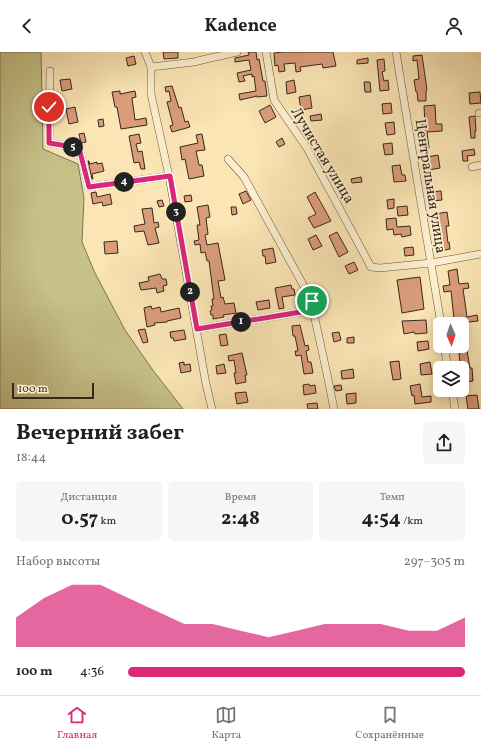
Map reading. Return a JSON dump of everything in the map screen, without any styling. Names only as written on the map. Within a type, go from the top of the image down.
[{"type":"street","points":[[145,52],[151,66],[151,94],[170,176],[206,384],[212,409]]},
{"type":"street","points":[[151,66],[194,62],[237,52]]},
{"type":"street","name":"Лучистая улица","points":[[266,52],[274,100],[307,148],[371,267],[380,268],[431,263]]},
{"type":"street","name":"Центральная улица","points":[[396,52],[440,317]]},
{"type":"street","points":[[50,71],[49,143],[79,148],[89,187],[170,176]]},
{"type":"street","points":[[228,159],[244,177],[312,301],[334,409]]},
{"type":"street","points":[[472,167],[481,165]]},
{"type":"street","points":[[431,263],[481,254]]},
{"type":"street","points":[[197,329],[313,310]]},
{"type":"street","points":[[453,397],[455,409]]},
{"type":"shaded area","points":[[0,52],[41,52],[43,149],[78,164],[84,198],[82,242],[94,271],[125,330],[152,369],[183,409],[0,409]]},
{"type":"building","points":[[163,52],[178,52],[178,58],[164,59]]},
{"type":"building","points":[[248,52],[256,52],[257,60],[259,59],[263,81],[265,81],[267,96],[257,96],[240,100],[239,94],[256,91],[254,76],[252,77],[252,74],[243,76],[245,81],[239,82],[237,73],[251,70],[249,60],[235,62],[235,58],[249,55]]},
{"type":"building","points":[[333,52],[336,66],[323,68],[322,64],[300,67],[301,71],[296,72],[295,63],[284,64],[285,71],[279,72],[278,65],[275,66],[274,53]]},
{"type":"building","points":[[422,55],[427,90],[426,101],[418,101],[414,80],[419,79],[417,60],[413,61],[413,56]]},
{"type":"building","points":[[134,56],[136,64],[128,66],[126,58]]},
{"type":"building","points":[[368,58],[368,63],[357,64],[357,60]]},
{"type":"building","points":[[384,59],[385,71],[382,72],[384,81],[388,80],[389,90],[380,91],[377,60]]},
{"type":"building","points":[[70,79],[72,89],[62,91],[60,80]]},
{"type":"building","points":[[294,80],[296,92],[287,94],[286,82]]},
{"type":"building","points":[[364,82],[370,82],[371,92],[365,92]]},
{"type":"building","points":[[172,86],[179,108],[181,107],[185,122],[188,121],[190,127],[172,132],[170,126],[173,125],[167,102],[171,101],[169,91],[166,92],[165,87]]},
{"type":"building","points":[[120,91],[120,94],[135,91],[136,97],[132,98],[135,120],[146,118],[147,125],[121,129],[117,107],[115,107],[112,92]]},
{"type":"building","points":[[480,92],[481,103],[470,104],[469,93]]},
{"type":"building","points":[[310,95],[312,108],[301,110],[299,97]]},
{"type":"building","points":[[391,103],[392,113],[383,114],[382,104]]},
{"type":"building","points":[[270,105],[276,117],[265,123],[259,111]]},
{"type":"building","points":[[435,105],[436,124],[442,124],[442,131],[427,132],[429,148],[423,148],[421,125],[425,125],[424,106]]},
{"type":"building","points":[[75,107],[78,122],[69,124],[66,109]]},
{"type":"building","points":[[321,114],[322,120],[311,121],[310,116]]},
{"type":"building","points":[[475,116],[475,138],[471,138],[469,117]]},
{"type":"building","points":[[103,119],[104,126],[99,127],[98,120]]},
{"type":"building","points":[[394,122],[395,134],[387,135],[385,123]]},
{"type":"building","points":[[84,133],[86,142],[81,143],[79,134]]},
{"type":"building","points":[[139,134],[141,143],[136,144],[138,152],[142,151],[145,169],[141,169],[139,162],[134,163],[129,136]]},
{"type":"building","points":[[202,134],[205,150],[196,151],[199,165],[202,165],[204,176],[189,179],[185,159],[182,160],[180,147],[198,143],[196,135]]},
{"type":"building","points":[[282,138],[285,144],[279,147],[276,142]]},
{"type":"building","points":[[392,143],[393,154],[385,155],[383,144]]},
{"type":"building","points":[[474,149],[475,155],[467,156],[468,161],[463,161],[462,151]]},
{"type":"building","points":[[438,155],[440,168],[429,170],[427,157]]},
{"type":"building","points":[[88,161],[90,164],[97,162],[97,164],[102,163],[104,171],[92,174],[92,179]]},
{"type":"building","points":[[400,165],[402,175],[405,175],[406,181],[394,182],[392,166]]},
{"type":"building","points":[[361,177],[362,182],[352,183],[351,179]]},
{"type":"building","points":[[246,191],[251,200],[243,204],[239,194]]},
{"type":"building","points":[[441,191],[442,200],[432,201],[431,192]]},
{"type":"building","points":[[96,192],[97,197],[110,194],[112,204],[103,206],[102,202],[93,204],[91,193]]},
{"type":"building","points":[[315,192],[331,221],[314,228],[308,218],[316,214],[307,197]]},
{"type":"building","points":[[191,195],[192,201],[185,202],[184,196]]},
{"type":"building","points":[[394,199],[394,208],[388,209],[387,200]]},
{"type":"building","points":[[162,200],[164,206],[159,207],[157,201]]},
{"type":"building","points":[[208,205],[210,217],[206,218],[208,234],[205,235],[207,245],[218,243],[225,280],[218,281],[221,298],[223,297],[225,304],[234,303],[236,313],[223,315],[224,317],[213,319],[213,315],[211,315],[210,311],[212,310],[211,306],[213,306],[212,299],[214,299],[209,261],[207,261],[205,252],[201,253],[200,244],[195,245],[194,241],[199,240],[197,225],[200,225],[197,207]]},
{"type":"building","points":[[407,206],[408,215],[398,216],[397,207]]},
{"type":"building","points":[[231,207],[236,207],[237,214],[232,215]]},
{"type":"building","points":[[152,208],[154,223],[158,222],[159,227],[155,228],[159,243],[148,245],[144,231],[135,232],[134,226],[145,224],[142,209]]},
{"type":"building","points":[[447,212],[449,226],[446,226],[450,249],[440,251],[437,228],[434,228],[433,221],[436,221],[435,214]]},
{"type":"building","points":[[396,218],[397,227],[410,226],[411,235],[402,237],[401,234],[394,235],[393,229],[387,230],[386,219]]},
{"type":"building","points":[[337,232],[348,252],[339,257],[329,236]]},
{"type":"building","points":[[316,235],[322,246],[313,250],[308,239]]},
{"type":"building","points":[[117,241],[118,253],[105,254],[104,242]]},
{"type":"building","points":[[413,247],[414,255],[405,256],[404,248]]},
{"type":"building","points":[[273,248],[276,262],[266,264],[265,256],[263,256],[262,250]]},
{"type":"building","points":[[354,262],[358,270],[349,274],[345,266]]},
{"type":"building","points":[[457,269],[459,284],[468,283],[469,288],[463,289],[467,317],[454,317],[451,291],[444,292],[443,286],[450,285],[448,271]]},
{"type":"building","points":[[160,274],[162,279],[166,279],[167,285],[163,286],[164,291],[157,293],[156,288],[141,290],[139,283],[149,281],[148,277]]},
{"type":"building","points":[[420,277],[424,309],[402,313],[397,280]]},
{"type":"building","points":[[291,285],[292,289],[294,289],[295,295],[282,297],[284,308],[279,309],[275,288]]},
{"type":"building","points":[[269,300],[270,308],[258,310],[256,302]]},
{"type":"building","points":[[151,306],[152,309],[160,307],[161,312],[179,308],[181,318],[167,322],[154,323],[155,325],[147,327],[144,308]]},
{"type":"building","points":[[477,315],[478,321],[469,322],[469,317],[467,317]]},
{"type":"building","points":[[426,320],[427,333],[415,334],[414,332],[404,334],[402,321]]},
{"type":"building","points":[[300,325],[305,346],[308,345],[309,350],[306,351],[308,362],[311,362],[313,373],[304,374],[301,355],[296,356],[295,351],[298,351],[295,336],[293,336],[292,326]]},
{"type":"building","points":[[145,329],[148,342],[143,343],[138,330]]},
{"type":"building","points":[[184,330],[186,339],[174,341],[173,338],[171,338],[170,332]]},
{"type":"building","points":[[339,332],[341,340],[334,342],[332,333]]},
{"type":"building","points":[[226,334],[228,345],[221,346],[219,335]]},
{"type":"building","points":[[354,337],[354,343],[347,343],[347,338]]},
{"type":"building","points":[[428,341],[429,349],[418,351],[417,342]]},
{"type":"building","points":[[242,353],[247,375],[245,375],[246,382],[236,384],[234,360],[229,361],[228,356]]},
{"type":"building","points":[[459,353],[467,353],[469,361],[460,361]]},
{"type":"building","points":[[399,361],[401,379],[393,380],[390,362]]},
{"type":"building","points":[[184,362],[184,365],[190,364],[191,371],[181,373],[179,363]]},
{"type":"building","points":[[430,362],[432,374],[421,375],[420,364]]},
{"type":"building","points":[[469,362],[470,368],[472,368],[473,381],[469,382]]},
{"type":"building","points":[[224,364],[226,373],[217,374],[216,366]]},
{"type":"building","points":[[353,369],[354,378],[342,379],[341,371]]},
{"type":"building","points":[[309,384],[310,386],[315,385],[316,393],[304,395],[303,385]]},
{"type":"building","points":[[420,384],[422,397],[431,396],[431,402],[415,404],[414,395],[412,396],[410,386]]},
{"type":"building","points":[[341,385],[342,390],[336,391],[334,386]]},
{"type":"building","points":[[246,392],[248,402],[237,404],[235,393]]},
{"type":"building","points":[[356,393],[356,403],[347,404],[346,394]]},
{"type":"building","points":[[477,395],[479,409],[468,409],[466,397]]},
{"type":"building","points":[[317,403],[318,409],[308,409],[307,404]]},
{"type":"route","points":[[49,107],[49,143],[79,148],[89,187],[170,176],[197,329],[313,310],[312,301]]}]
